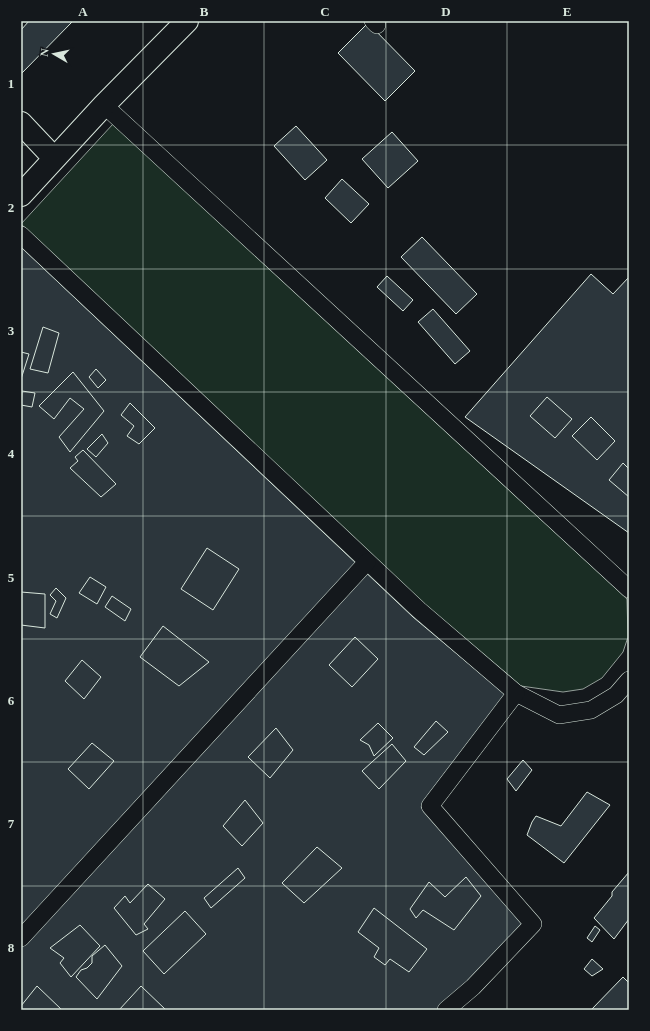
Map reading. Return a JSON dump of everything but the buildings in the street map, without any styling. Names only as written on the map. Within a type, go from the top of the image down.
[{"type":"main road","points":[[21,195],[104,105],[187,21]]},
{"type":"main road","points":[[21,123],[54,158]]},
{"type":"street","points":[[104,105],[629,589]]},
{"type":"street","points":[[21,235],[367,562],[419,610],[516,693],[559,715],[591,710],[616,695],[629,680]]},
{"type":"street","points":[[21,938],[367,562]]},
{"type":"street","points":[[446,1010],[473,987],[533,924],[430,806],[516,693]]},
{"type":"green space","points":[[113,124],[627,599],[628,637],[623,652],[602,678],[583,689],[563,692],[521,686],[424,604],[21,224]]}]
